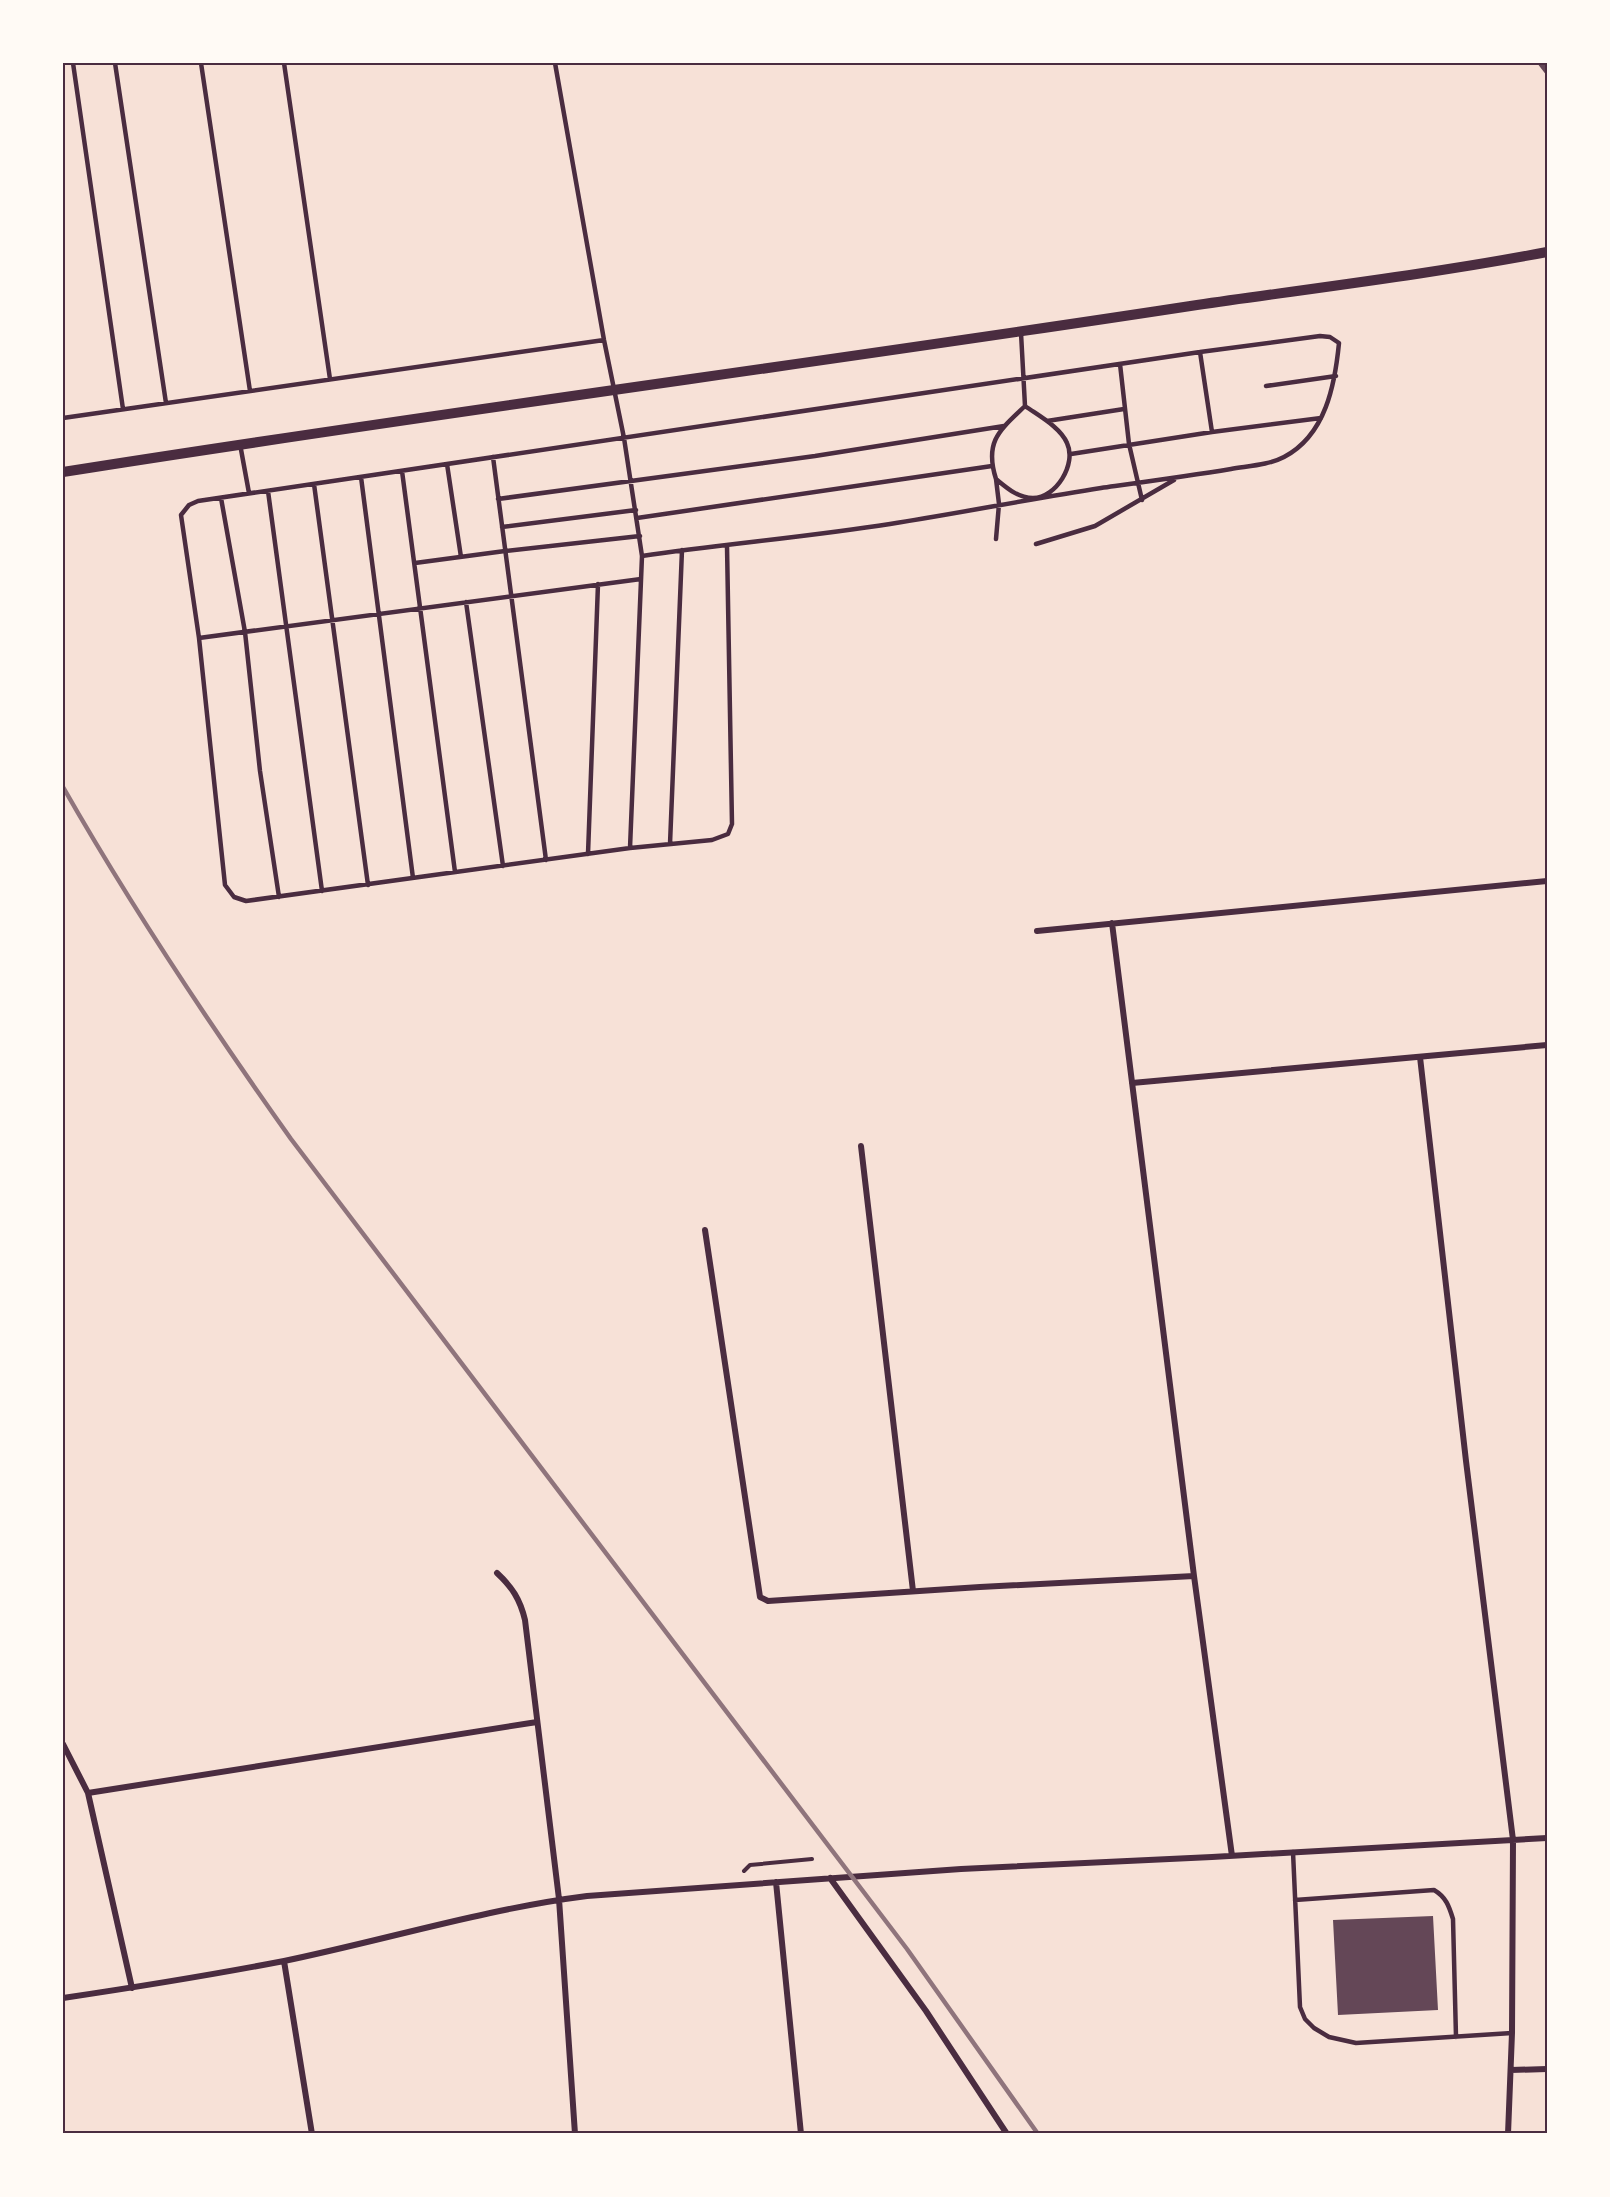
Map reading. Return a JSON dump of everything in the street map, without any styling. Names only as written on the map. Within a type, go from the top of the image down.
[{"type":"street","points":[[63,472],[240,444],[1021,333],[1459,268],[1547,252]]},
{"type":"street","points":[[1038,931],[1547,881]]},
{"type":"street","points":[[1112,923],[1194,1576],[1232,1856]]},
{"type":"street","points":[[1132,1083],[1547,1045]]},
{"type":"street","points":[[1420,1057],[1466,1461],[1513,1840],[1512,2033],[1508,2134]]},
{"type":"street","points":[[861,1146],[913,1591]]},
{"type":"street","points":[[705,1230],[760,1597],[768,1601],[1194,1576]]},
{"type":"street","points":[[497,1573],[512,1587],[521,1603],[559,1899],[575,2134]]},
{"type":"street","points":[[88,1793],[537,1722]]},
{"type":"street","points":[[63,1744],[88,1793],[132,1988]]},
{"type":"street","points":[[63,1998],[284,1961],[559,1899],[733,1884],[1547,1838]]},
{"type":"street","points":[[831,1878],[926,2011],[1007,2134]]},
{"type":"street","points":[[776,1882],[801,2134]]},
{"type":"street","points":[[284,1961],[312,2134]]},
{"type":"street","points":[[1511,2070],[1547,2069]]},
{"type":"lane","points":[[73,63],[123,409]]},
{"type":"lane","points":[[115,63],[166,403]]},
{"type":"lane","points":[[201,63],[250,391]]},
{"type":"lane","points":[[284,63],[330,379]]},
{"type":"lane","points":[[555,63],[604,340],[624,438],[642,556],[630,848]]},
{"type":"lane","points":[[996,539],[999,504],[991,456],[994,440],[1004,426],[1025,406],[1021,333]]},
{"type":"lane","points":[[642,556],[891,524],[1035,498],[1268,462],[1284,457],[1296,449],[1308,438],[1322,418],[1336,375],[1339,343],[1330,337],[1320,336],[1200,352],[268,490],[198,501],[189,505],[181,515],[199,638],[225,885],[234,897],[246,901],[721,837],[728,834],[732,824],[727,546]]},
{"type":"lane","points":[[63,418],[604,340]]},
{"type":"lane","points":[[1200,352],[1212,432]]},
{"type":"lane","points":[[1120,364],[1124,409],[1142,500]]},
{"type":"lane","points":[[1266,386],[1336,375]]},
{"type":"lane","points":[[996,479],[1020,496],[1035,498],[1053,489],[1068,468],[1071,454],[1067,441],[1025,406]]},
{"type":"lane","points":[[1047,422],[1124,409]]},
{"type":"lane","points":[[1071,454],[1322,418]]},
{"type":"lane","points":[[498,499],[815,456],[1004,426]]},
{"type":"lane","points":[[240,444],[249,493]]},
{"type":"lane","points":[[493,457],[546,860]]},
{"type":"lane","points":[[447,464],[461,557]]},
{"type":"lane","points":[[637,518],[992,466]]},
{"type":"lane","points":[[402,471],[455,872]]},
{"type":"lane","points":[[361,477],[413,878]]},
{"type":"lane","points":[[1036,544],[1095,526],[1176,478]]},
{"type":"lane","points":[[314,484],[368,885]]},
{"type":"lane","points":[[268,490],[322,891]]},
{"type":"lane","points":[[221,498],[245,632],[261,771],[279,897]]},
{"type":"lane","points":[[502,527],[636,510]]},
{"type":"lane","points":[[415,563],[505,550],[640,536]]},
{"type":"lane","points":[[670,844],[682,550]]},
{"type":"lane","points":[[199,638],[641,579]]},
{"type":"lane","points":[[588,854],[598,584]]},
{"type":"lane","points":[[466,602],[503,866]]},
{"type":"lane","points":[[1293,1852],[1300,2007],[1305,2019],[1314,2028],[1329,2037],[1356,2043],[1512,2033]]},
{"type":"lane","points":[[1295,1900],[1434,1890],[1442,1895],[1454,1919],[1456,2037]]},
{"type":"path","points":[[733,1884],[750,1865],[812,1860]]},
{"type":"building","points":[[1537,63],[1547,63],[1547,76]]},
{"type":"building","points":[[1433,1916],[1438,2010],[1338,2015],[1333,1920]]},
{"type":"railway","points":[[63,787],[172,966],[291,1139],[907,1949],[1038,2134]]}]
